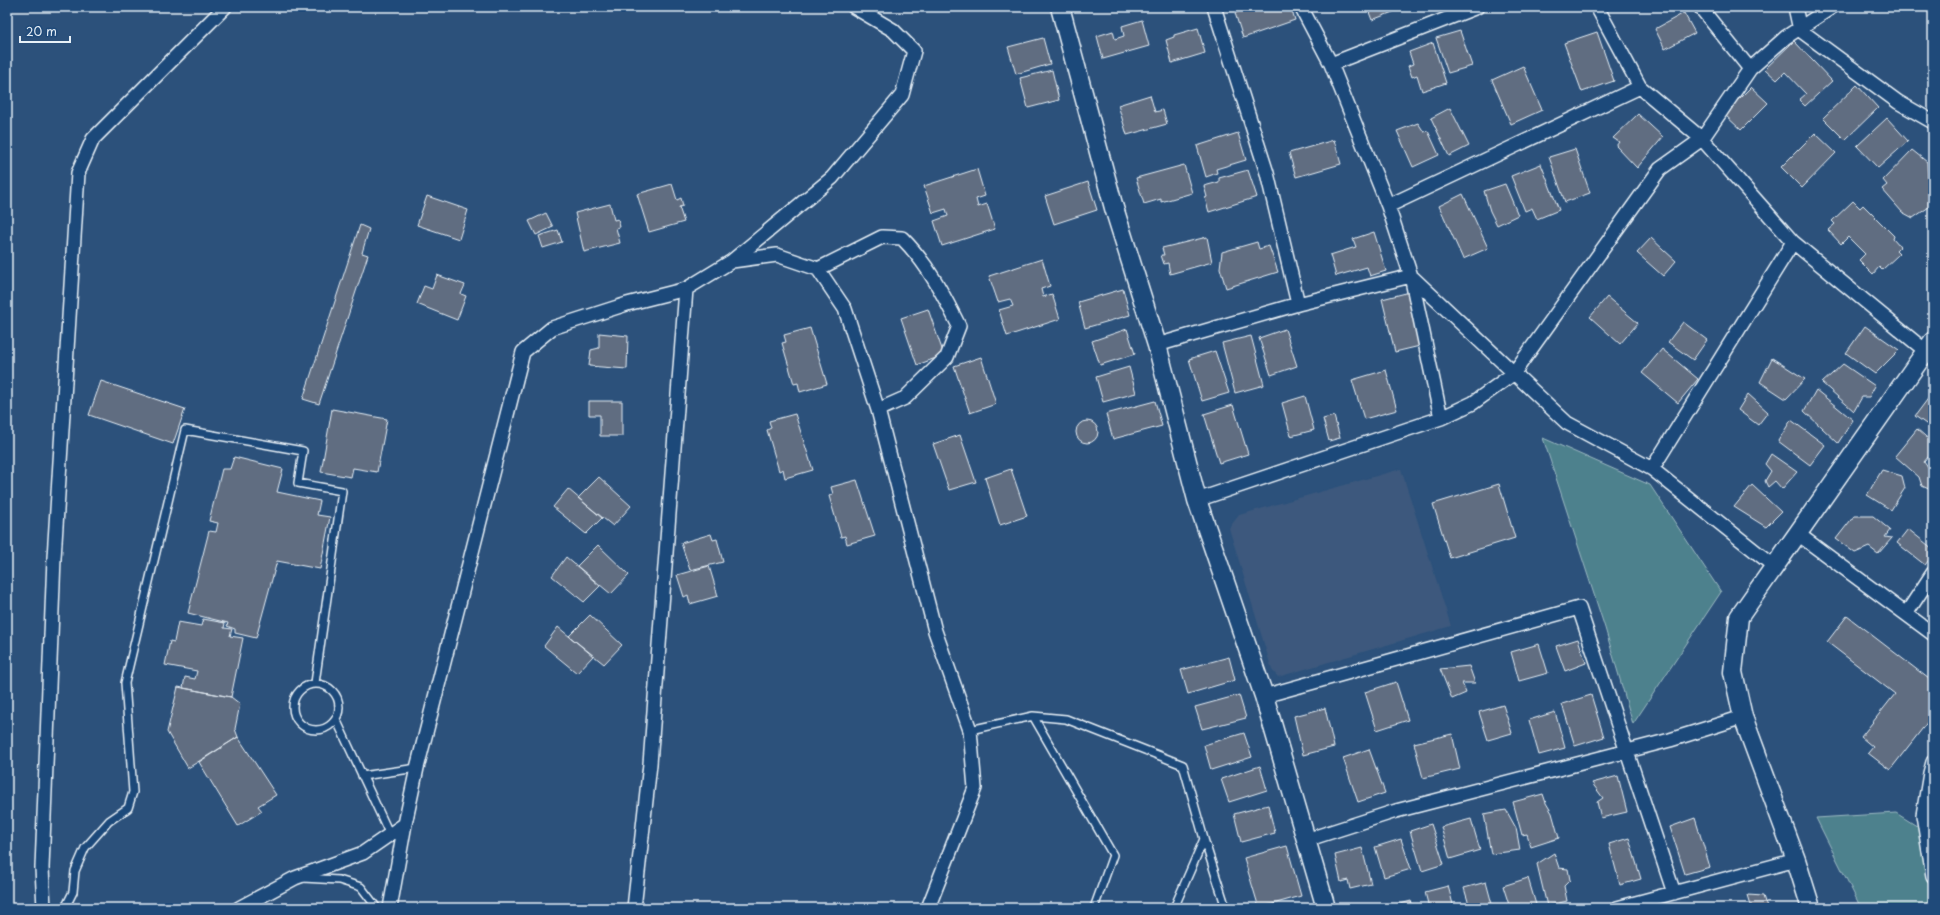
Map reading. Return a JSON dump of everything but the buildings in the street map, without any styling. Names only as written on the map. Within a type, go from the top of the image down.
[{"type":"street","points":[[40,907],[54,558],[78,173],[93,139],[225,7]]},
{"type":"street","points":[[390,908],[417,768],[522,352],[552,328],[627,304],[686,289],[732,261],[832,178],[902,95],[914,50],[893,30],[854,7]]},
{"type":"street","points":[[1214,7],[1267,173],[1298,304]]},
{"type":"street","points":[[1301,7],[1331,64],[1388,206],[1411,276],[1441,418]]},
{"type":"street","points":[[1331,64],[1477,7]]},
{"type":"street","points":[[1598,7],[1640,87],[1702,139],[1793,242],[1931,350],[1739,617],[1733,672],[1743,717],[1796,860],[1811,908]]},
{"type":"street","points":[[1700,7],[1750,69]]},
{"type":"street","points":[[1795,7],[1800,30],[1898,102],[1933,122]]},
{"type":"street","points":[[1197,500],[1441,418],[1473,403],[1513,374],[1660,169],[1702,139],[1750,69],[1786,37],[1800,30],[1832,7]]},
{"type":"street","points":[[1063,8],[1114,208],[1157,345],[1197,500],[1264,696],[1326,908]]},
{"type":"street","points":[[1388,206],[1640,87]]},
{"type":"street","points":[[818,270],[882,237],[902,238],[918,254],[942,291],[959,326],[947,357],[906,398],[878,410]]},
{"type":"street","points":[[1652,469],[1793,242]]},
{"type":"street","points":[[732,261],[777,255],[818,270],[845,309],[878,410],[935,631],[970,730],[975,788],[928,908]]},
{"type":"street","points":[[1157,345],[1298,304],[1411,276]]},
{"type":"street","points":[[1411,276],[1513,374],[1567,423],[1652,469],[1775,567]]},
{"type":"street","points":[[634,908],[650,764],[686,289]]},
{"type":"street","points":[[1798,534],[1933,634]]},
{"type":"street","points":[[1906,614],[1933,573]]},
{"type":"street","points":[[1264,696],[1579,608],[1674,893]]},
{"type":"street","points":[[1306,840],[1396,811],[1627,752],[1743,717]]},
{"type":"street","points":[[1933,762],[1931,781],[1923,815],[1933,876]]},
{"type":"street","points":[[239,908],[295,878],[363,853],[405,824]]},
{"type":"street","points":[[1617,908],[1796,860]]},
{"type":"street","points":[[1796,860],[1825,908]]},
{"type":"lane","points":[[65,908],[72,892],[75,871],[84,848],[109,821],[128,808],[133,792],[125,683],[185,430],[303,451],[298,483],[342,491],[315,683]]},
{"type":"lane","points":[[315,683],[323,684],[331,689],[336,695],[339,703],[339,711],[336,719],[328,727],[318,730],[308,729],[299,723],[294,714],[293,703],[297,693],[305,686],[315,683]]},
{"type":"lane","points":[[970,730],[1033,716],[1066,719],[1183,765],[1226,908]]},
{"type":"lane","points":[[1033,716],[1112,855],[1094,908]]},
{"type":"lane","points":[[336,719],[390,835]]},
{"type":"lane","points":[[362,776],[417,768]]},
{"type":"lane","points":[[1174,908],[1204,839]]},
{"type":"lane","points":[[295,878],[339,880],[361,887],[376,908]]},
{"type":"shaded area","points":[[1401,469],[1451,626],[1278,677],[1272,670],[1229,528],[1239,515]]},
{"type":"green space","points":[[1543,438],[1650,485],[1721,592],[1633,724],[1605,628]]},
{"type":"green space","points":[[1896,813],[1923,830],[1932,908],[1861,908],[1816,818]]}]
